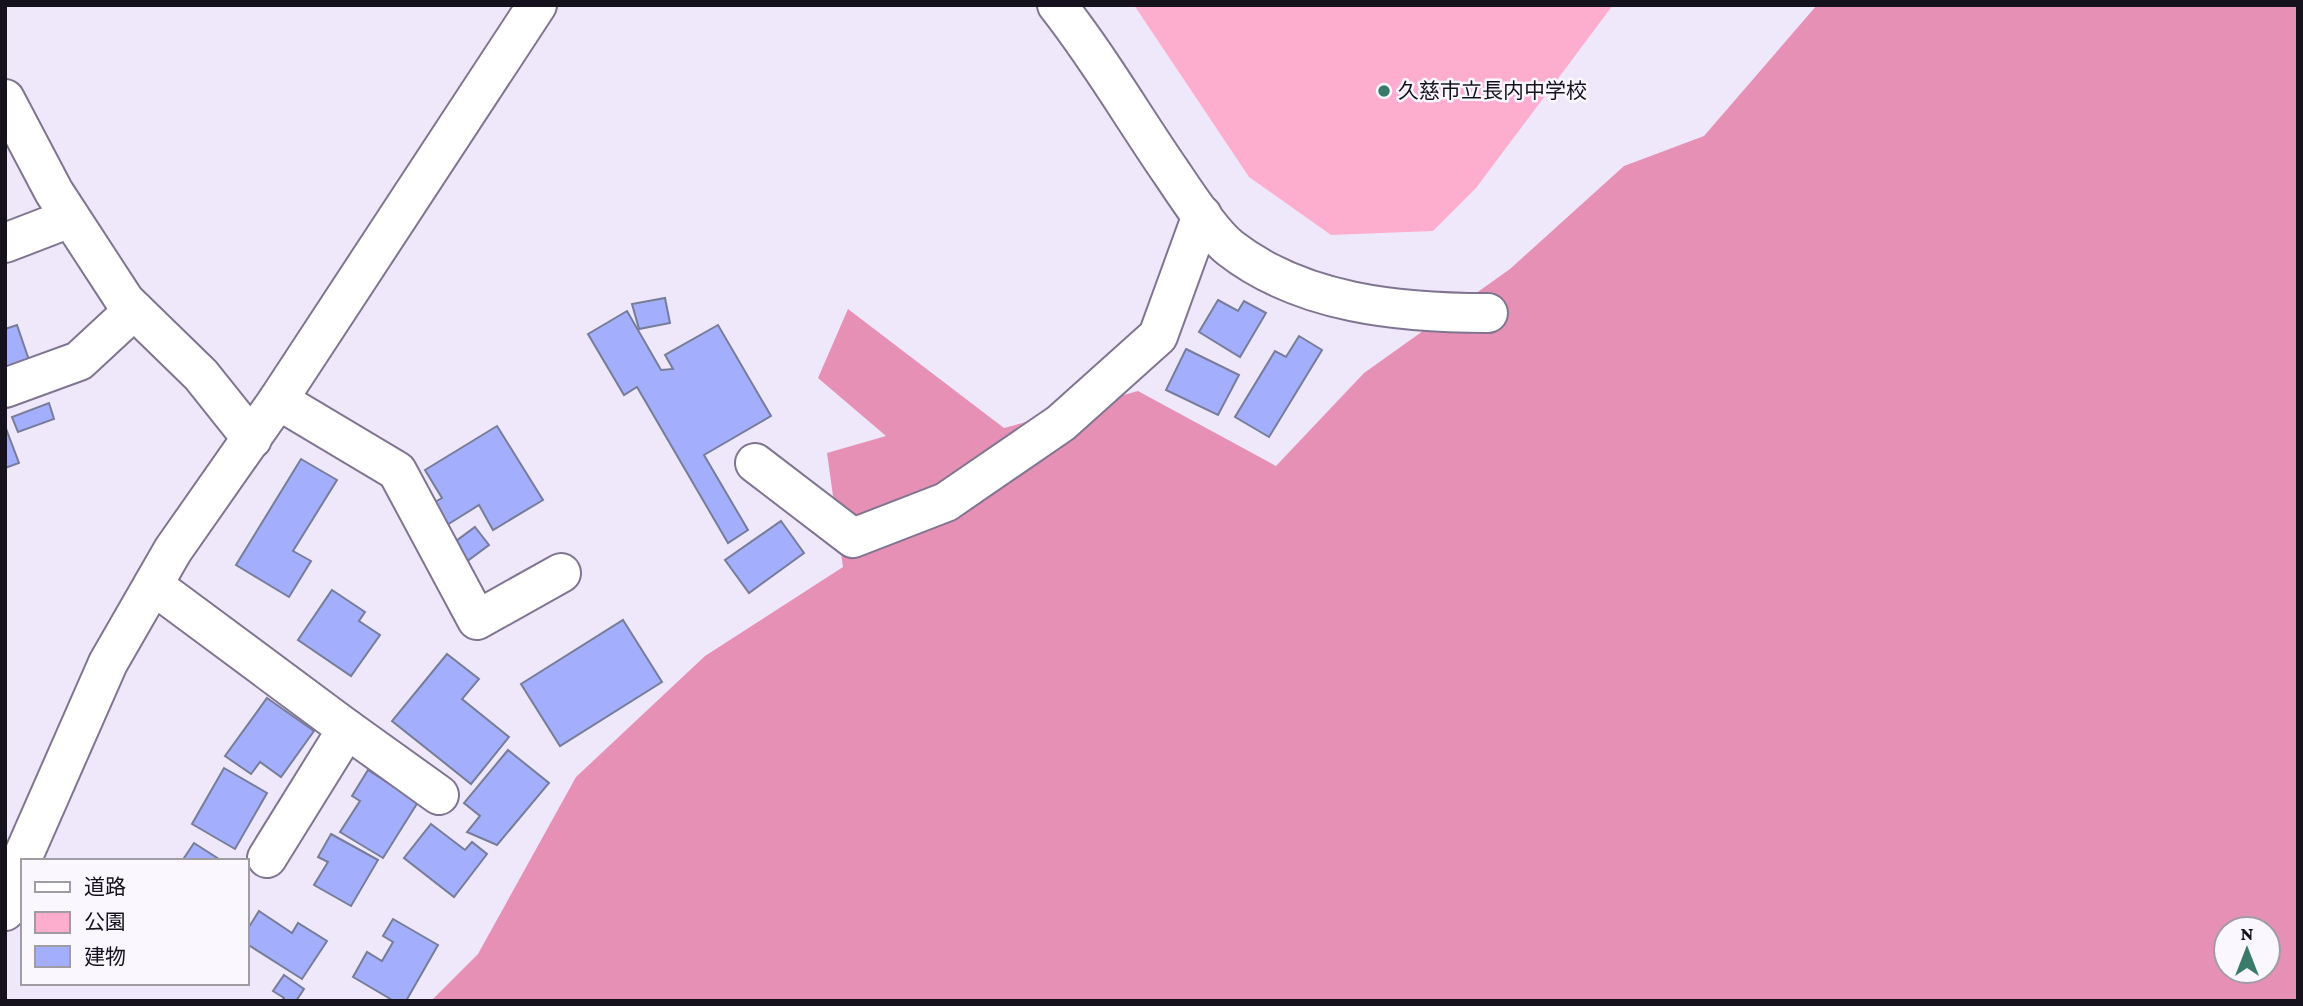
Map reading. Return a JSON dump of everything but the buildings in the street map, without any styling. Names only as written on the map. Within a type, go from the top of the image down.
[{"type":"street","points":[[22,859],[108,663],[173,550],[252,439],[537,5]]},
{"type":"street","points":[[1057,5],[1087,43],[1133,117],[1202,215],[1228,247],[1279,278],[1333,298],[1430,313],[1488,313]]},
{"type":"street","points":[[5,99],[54,192],[125,301],[201,375],[252,439]]},
{"type":"street","points":[[755,463],[853,538],[946,502],[1061,423],[1158,336],[1202,215]]},
{"type":"street","points":[[5,243],[70,218]]},
{"type":"street","points":[[5,388],[79,361],[134,310]]},
{"type":"street","points":[[278,400],[397,471],[477,620],[561,573]]},
{"type":"street","points":[[153,585],[439,795]]},
{"type":"street","points":[[267,859],[347,729]]},
{"type":"street","points":[[5,911],[21,861]]},
{"type":"green space","name":"久慈市立長内中学校","points":[[1134,5],[1613,5],[1476,188],[1433,231],[1331,235],[1249,177]]},
{"type":"shaded area","points":[[1817,5],[2298,5],[2298,1001],[431,1001],[478,954],[576,777],[705,656],[843,567],[827,453],[886,436],[818,378],[848,309],[1004,428],[1138,391],[1276,466],[1364,373],[1510,269],[1624,166],[1704,136]]},
{"type":"place","name":"久慈市立長内中学校","points":[[1384,91]]}]
